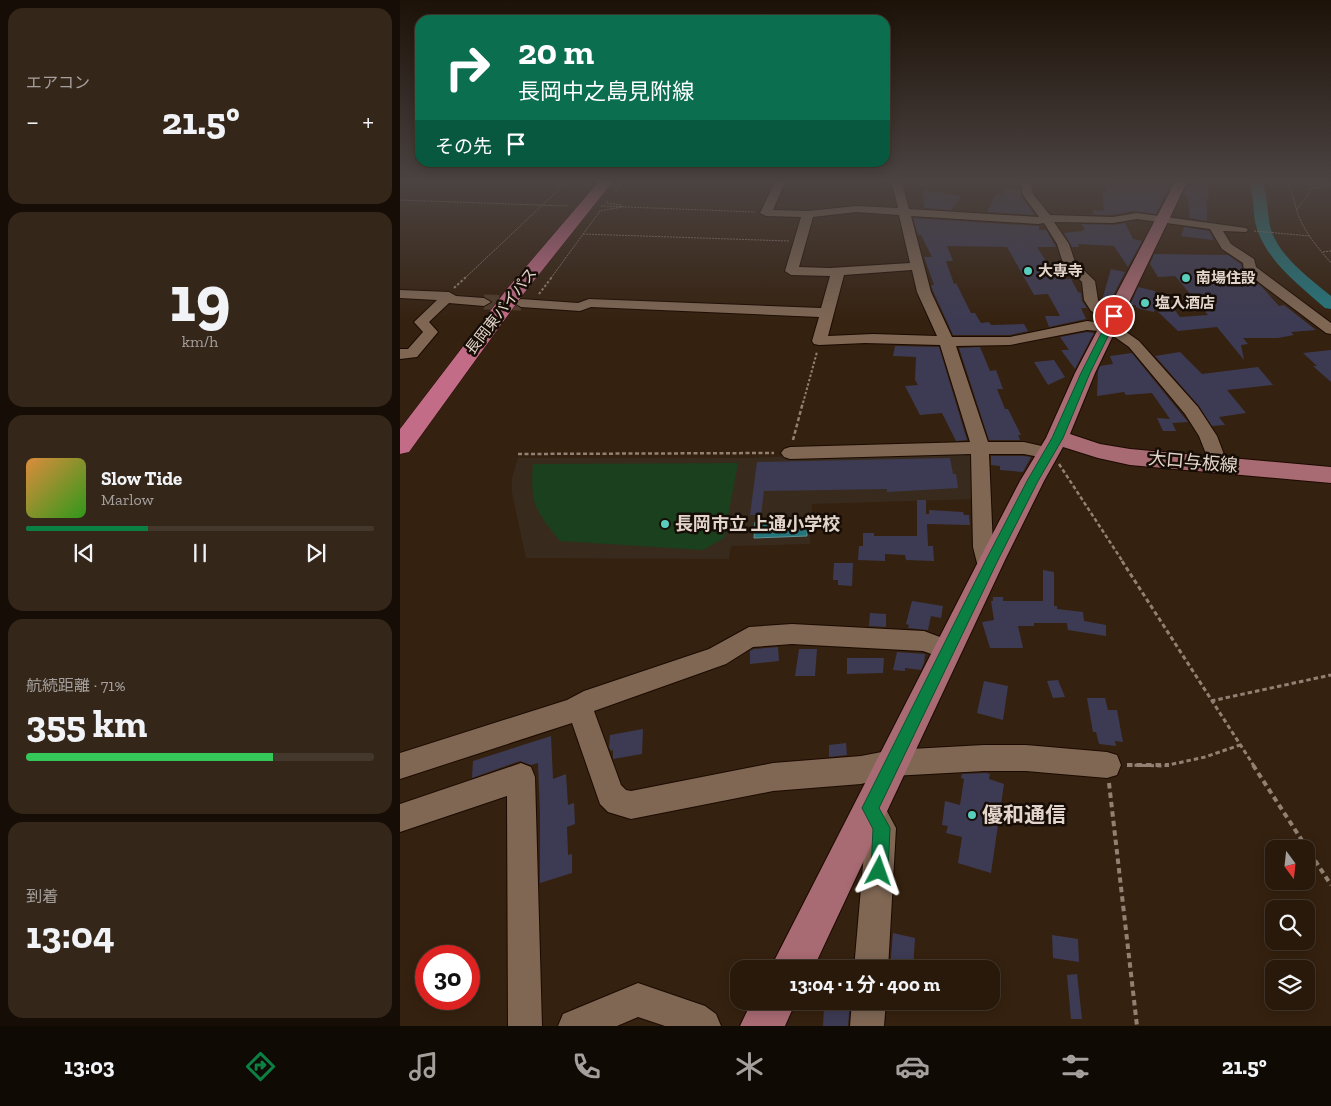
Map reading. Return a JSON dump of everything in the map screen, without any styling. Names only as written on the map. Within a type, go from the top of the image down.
[{"type":"highway","name":"長岡東バイパス","points":[[400,425],[466,338],[557,228]]},
{"type":"highway","name":"長岡東バイパス","points":[[400,446],[514,293],[568,228]]},
{"type":"main road","points":[[795,960],[992,560],[1053,446],[1085,373],[1157,228]]},
{"type":"main road","name":"大口与板線","points":[[1053,446],[1130,457],[1331,475]]},
{"type":"main road","points":[[762,1026],[770,1010]]},
{"type":"street","points":[[804,228],[791,271],[838,272],[918,266]]},
{"type":"street","points":[[908,228],[924,292],[946,342],[978,434],[985,557],[992,560]]},
{"type":"street","points":[[1051,228],[1063,244],[1068,263],[1088,281],[1091,300],[1096,308],[1134,344],[1192,410],[1208,436],[1219,465]]},
{"type":"street","points":[[1215,228],[1242,230]]},
{"type":"street","points":[[1215,228],[1226,246],[1250,262],[1249,268],[1331,330]]},
{"type":"street","points":[[838,272],[820,341],[880,338],[946,342],[1014,340],[1111,322]]},
{"type":"street","points":[[400,306],[406,295],[484,302]]},
{"type":"street","points":[[400,354],[412,354],[431,332],[421,322],[447,298]]},
{"type":"street","points":[[521,304],[580,307],[589,303],[827,313]]},
{"type":"street","points":[[790,453],[1053,446]]},
{"type":"street","points":[[400,766],[576,710],[593,700],[717,657],[749,636],[792,634],[924,641],[948,650]]},
{"type":"street","points":[[580,707],[610,794],[618,802],[637,804],[773,778],[861,770],[892,763],[984,758],[1026,758],[1107,765]]},
{"type":"street","points":[[400,818],[521,777],[526,1026]]},
{"type":"street","points":[[870,808],[881,828],[873,960]]},
{"type":"street","points":[[575,1026],[638,1000],[692,1018],[704,1026]]},
{"type":"street","points":[[867,1026],[868,1010]]},
{"type":"path","points":[[447,298],[449,292],[518,228]]},
{"type":"path","points":[[539,294],[588,228]]},
{"type":"path","points":[[1306,228],[1331,263]]},
{"type":"path","points":[[1242,230],[1310,236]]},
{"type":"path","points":[[583,234],[800,241]]},
{"type":"path","points":[[1323,252],[1331,251]]},
{"type":"path","points":[[518,454],[790,453],[820,341]]},
{"type":"path","points":[[1053,446],[1074,484],[1211,702],[1331,885]]},
{"type":"path","points":[[1211,702],[1331,675]]},
{"type":"path","points":[[1137,1026],[1107,765],[1164,766],[1204,758],[1240,745]]},
{"type":"shaded area","name":"長岡市立 上通小学校","points":[[971,453],[975,499],[812,504],[810,544],[731,546],[729,559],[526,558],[512,493],[512,478],[518,458],[749,458]]},
{"type":"green space","points":[[738,463],[724,538],[703,550],[560,541],[540,514],[532,489],[533,464]]},
{"type":"water","points":[[807,520],[807,536],[754,538],[755,522]]},
{"type":"building","points":[[916,228],[1039,228],[1039,230],[1046,230],[1056,247],[1037,247],[1055,275],[1062,274],[1065,279],[1071,279],[1078,292],[1081,293],[1082,301],[1087,308],[1081,308],[1086,319],[1049,327],[1045,316],[1060,316],[1048,294],[1034,295],[1007,247],[947,246],[953,261],[946,261],[954,284],[956,283],[971,313],[975,313],[981,323],[989,322],[991,325],[1024,324],[1028,331],[1010,335],[953,335],[931,285],[934,285],[924,257],[932,257],[921,235],[918,235]]},
{"type":"building","points":[[1127,228],[1133,239],[1142,241],[1128,267],[1114,246],[1078,244],[1079,247],[1072,247],[1064,233],[1083,231],[1085,229]]},
{"type":"building","points":[[1184,228],[1190,228],[1209,231],[1214,240],[1181,236]]},
{"type":"building","points":[[1154,254],[1228,255],[1241,264],[1243,272],[1262,287],[1279,306],[1284,305],[1316,330],[1291,332],[1294,335],[1278,338],[1243,338],[1248,344],[1241,345],[1244,360],[1217,327],[1178,331],[1155,309],[1154,312],[1141,309],[1136,307],[1136,305],[1130,305],[1138,287],[1155,291],[1157,298],[1155,306],[1171,305],[1180,317],[1208,315],[1175,276],[1158,277],[1150,264]]},
{"type":"building","points":[[1111,269],[1125,272],[1110,302],[1102,300]]},
{"type":"building","points":[[1087,332],[1094,333],[1075,369],[1061,350],[1069,350],[1060,337]]},
{"type":"building","points":[[895,346],[939,347],[967,440],[956,441],[942,413],[920,415],[905,386],[918,385],[915,380],[916,357],[893,356]]},
{"type":"building","points":[[980,347],[990,371],[996,370],[1003,389],[997,389],[1005,409],[1008,409],[1021,435],[1018,435],[1020,440],[989,440],[959,348]]},
{"type":"building","points":[[1331,350],[1331,382],[1313,366],[1317,366],[1303,353]]},
{"type":"building","points":[[1180,352],[1202,374],[1258,367],[1273,385],[1227,390],[1246,413],[1219,417],[1225,425],[1212,426],[1199,406],[1155,356]]},
{"type":"building","points":[[1132,353],[1188,422],[1172,422],[1176,431],[1163,431],[1157,418],[1170,419],[1152,393],[1126,395],[1124,392],[1097,396],[1100,366],[1113,364],[1110,356]]},
{"type":"building","points":[[1054,360],[1065,377],[1048,385],[1034,362]]},
{"type":"building","points":[[991,456],[1031,457],[1023,472],[1000,470],[1000,466],[991,465]]},
{"type":"building","points":[[950,458],[953,474],[956,474],[958,488],[887,492],[887,489],[764,491],[761,515],[750,515],[757,462]]},
{"type":"building","points":[[917,500],[926,500],[926,514],[929,514],[929,510],[963,512],[964,515],[969,515],[970,525],[927,524],[928,546],[933,546],[934,561],[906,560],[905,555],[885,554],[885,561],[858,560],[859,546],[863,546],[863,533],[874,533],[874,536],[917,536]]},
{"type":"building","points":[[834,563],[853,563],[852,586],[838,585],[838,580],[833,580]]},
{"type":"building","points":[[1043,570],[1054,572],[1054,606],[1057,606],[1057,609],[1083,612],[1084,621],[1106,625],[1106,636],[1068,630],[1067,623],[1034,623],[1034,626],[1018,626],[1023,648],[990,648],[982,622],[994,620],[991,601],[993,601],[993,597],[1003,597],[1003,601],[1043,601]]},
{"type":"building","points":[[912,601],[943,606],[941,618],[931,616],[928,630],[908,628],[909,625],[906,624]]},
{"type":"building","points":[[870,613],[886,614],[886,627],[869,626]]},
{"type":"building","points":[[778,647],[779,661],[750,664],[750,651]]},
{"type":"building","points":[[799,649],[817,649],[815,676],[795,676]]},
{"type":"building","points":[[897,652],[925,654],[921,670],[905,668],[905,671],[893,670]]},
{"type":"building","points":[[847,658],[884,658],[883,673],[847,674]]},
{"type":"building","points":[[1058,680],[1065,697],[1053,698],[1047,681]]},
{"type":"building","points":[[984,681],[1008,686],[1003,720],[977,713]]},
{"type":"building","points":[[1087,698],[1105,698],[1108,710],[1117,710],[1123,742],[1115,741],[1116,746],[1099,744],[1096,732],[1093,732]]},
{"type":"building","points":[[643,729],[642,754],[613,759],[613,750],[611,751],[609,747],[610,735]]},
{"type":"building","points":[[551,736],[553,779],[566,774],[568,805],[574,803],[575,824],[567,827],[568,855],[572,854],[572,873],[540,883],[538,763],[531,765],[520,761],[472,778],[473,761]]},
{"type":"building","points":[[846,743],[847,755],[829,757],[829,745]]},
{"type":"building","name":"優和通信","points":[[962,774],[990,774],[989,779],[1004,784],[991,873],[958,863],[962,837],[946,833],[948,826],[942,825],[945,801],[960,805],[964,779],[961,778]]},
{"type":"building","points":[[893,933],[915,938],[914,960],[891,960]]},
{"type":"building","points":[[1052,935],[1078,939],[1079,962],[1053,958]]},
{"type":"building","points":[[1077,974],[1082,1019],[1071,1019],[1067,975]]},
{"type":"building","points":[[824,1010],[849,1010],[848,1026],[823,1026]]},
{"type":"waterway","points":[[1263,228],[1269,240],[1284,261],[1331,304]]},
{"type":"tunnel","points":[[484,302],[521,303]]},
{"type":"place","name":"大専寺","points":[[1028,271]]},
{"type":"place","name":"南場住設","points":[[1186,278]]},
{"type":"place","name":"塩入酒店","points":[[1145,303]]},
{"type":"place","name":"長岡市立 上通小学校","points":[[665,524]]},
{"type":"place","name":"優和通信","points":[[972,815]]},
{"type":"route","points":[[879,871],[881,828],[870,808],[1032,481],[1058,438],[1085,373],[1114,316]]}]
